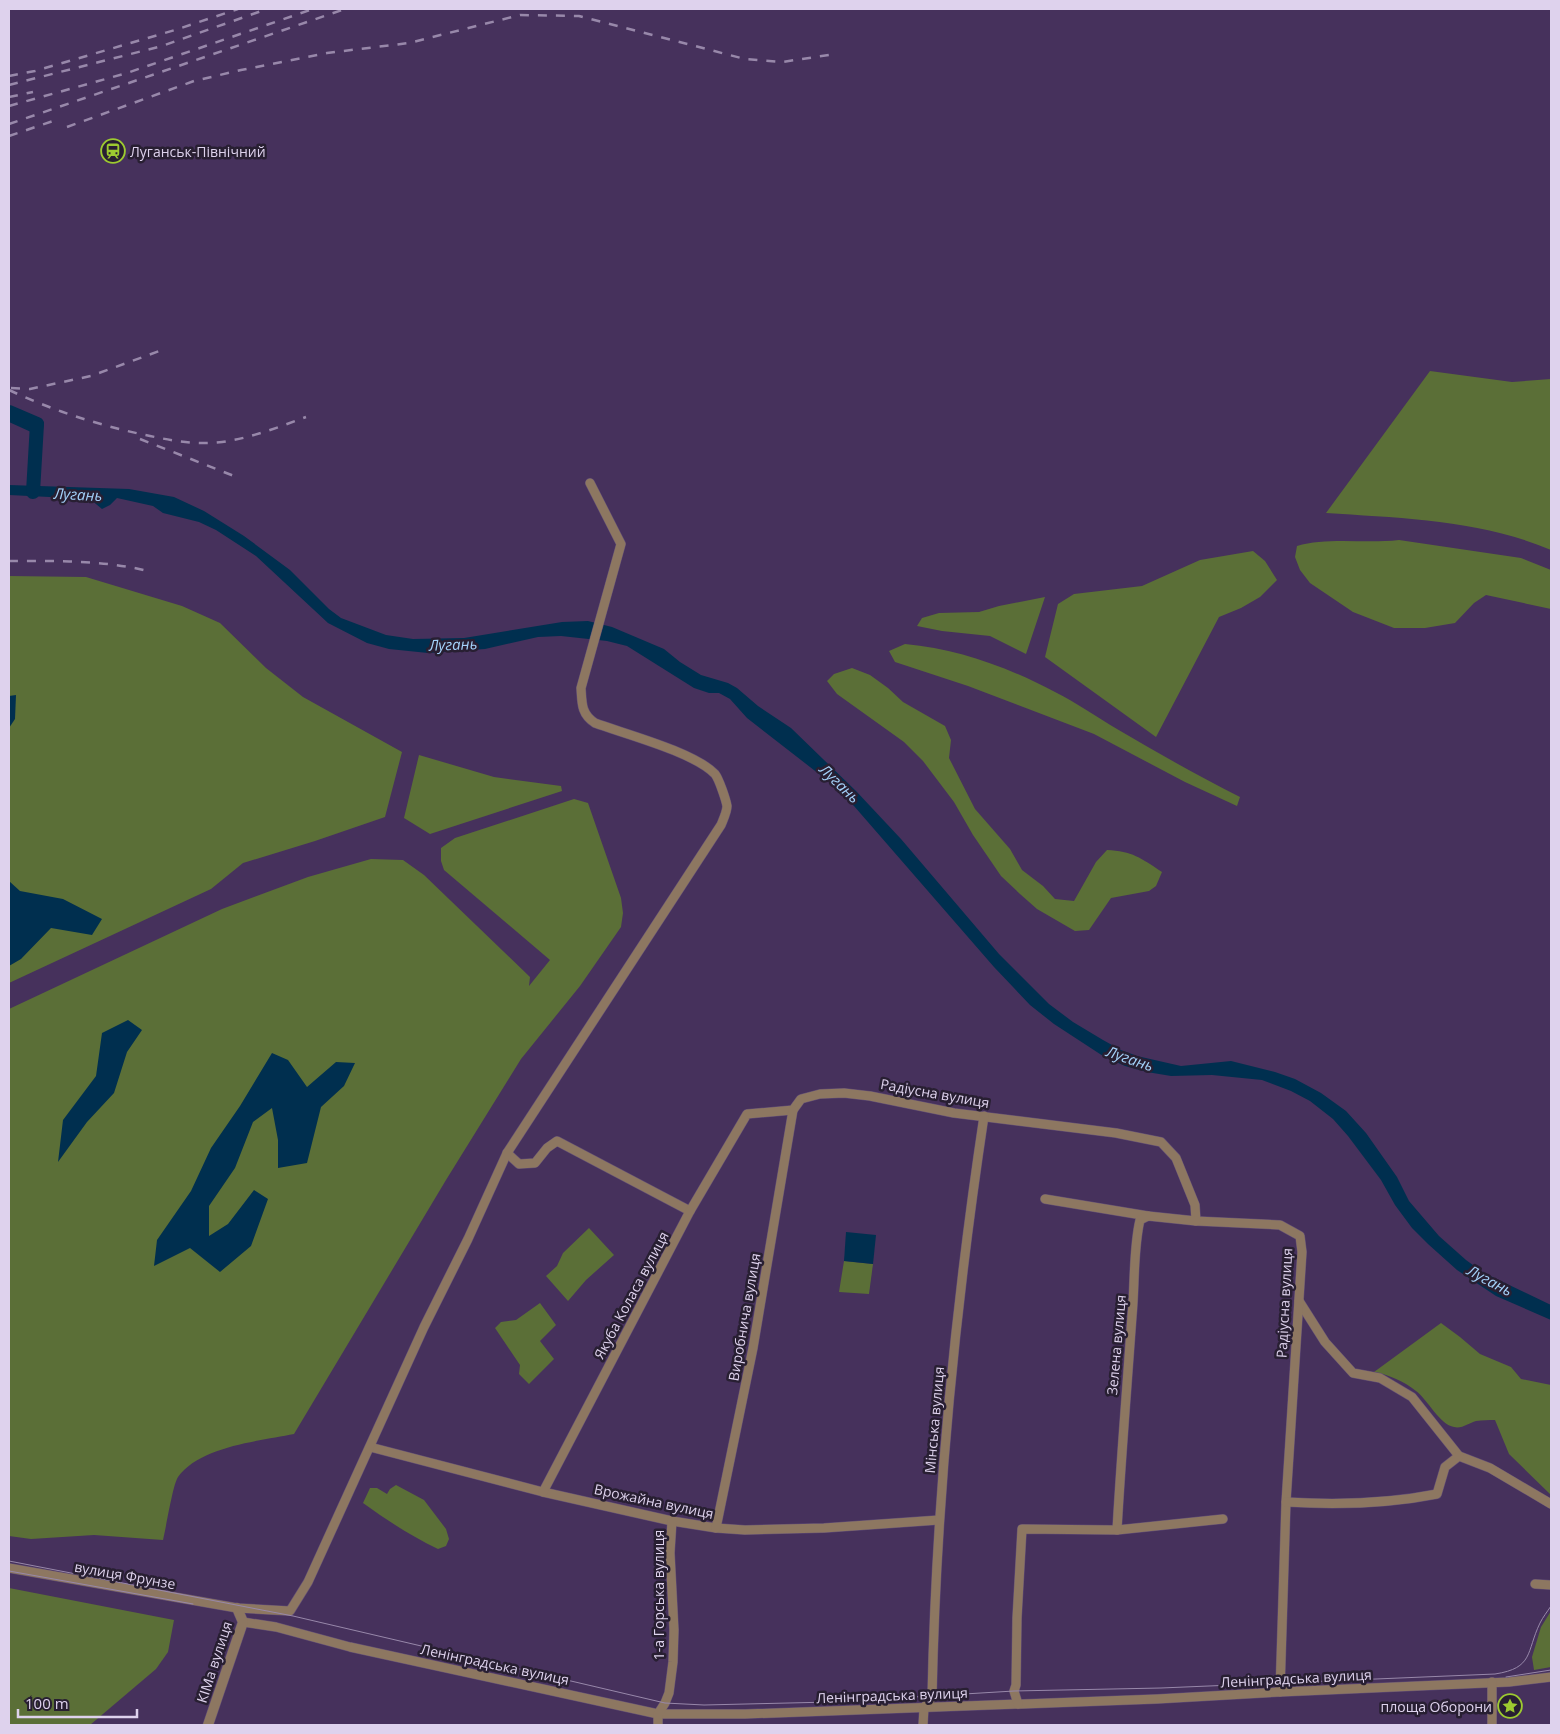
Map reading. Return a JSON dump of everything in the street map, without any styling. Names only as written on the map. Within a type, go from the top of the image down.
[{"type":"street","points":[[370,1447],[424,1327],[468,1239],[507,1153],[721,825],[727,807],[716,776],[704,765],[680,753],[595,724],[586,718],[581,688],[621,544],[590,483]]},
{"type":"street","name":"Радіусна вулиця","points":[[793,1110],[801,1099],[820,1094],[844,1093],[870,1096],[954,1113],[1116,1133],[1162,1142],[1176,1158],[1195,1205],[1196,1221],[1280,1225],[1300,1236],[1302,1252],[1286,1502],[1280,1692]]},
{"type":"street","name":"Якуба Коласа вулиця","points":[[543,1492],[690,1211],[747,1114],[793,1110]]},
{"type":"street","name":"Виробнича вулиця","points":[[716,1528],[753,1348],[793,1110]]},
{"type":"street","name":"Мінська вулиця","points":[[923,1725],[924,1708],[932,1697],[938,1520],[953,1356],[966,1235],[984,1116]]},
{"type":"street","points":[[507,1153],[519,1164],[535,1163],[547,1148],[557,1142],[690,1211]]},
{"type":"street","points":[[1045,1199],[1148,1216],[1196,1221]]},
{"type":"street","name":"Зелена вулиця","points":[[1117,1530],[1138,1231],[1140,1220],[1148,1216]]},
{"type":"street","points":[[1298,1301],[1325,1342],[1353,1373],[1380,1378],[1412,1398],[1459,1456],[1490,1468],[1551,1504]]},
{"type":"street","name":"Врожайна вулиця","points":[[370,1447],[543,1492],[672,1521],[716,1528],[745,1530],[814,1528],[938,1520]]},
{"type":"street","name":"вулиця Фрунзе","points":[[9,1568],[237,1608],[290,1611],[308,1582],[370,1447]]},
{"type":"street","points":[[1286,1502],[1368,1503],[1437,1494],[1445,1467],[1459,1456]]},
{"type":"street","points":[[1018,1704],[1014,1691],[1016,1685],[1016,1618],[1022,1529],[1117,1530],[1223,1519]]},
{"type":"street","name":"1-а Горська вулиця","points":[[658,1725],[658,1714],[666,1703],[669,1693],[673,1662],[674,1630],[670,1553],[672,1521]]},
{"type":"street","points":[[1535,1584],[1551,1585]]},
{"type":"street","name":"КІМа вулиця","points":[[208,1725],[243,1622],[237,1608]]},
{"type":"street","name":"Ленінградська вулиця","points":[[243,1622],[276,1627],[350,1647],[658,1714],[746,1714],[1157,1700],[1492,1682],[1551,1677]]},
{"type":"street","points":[[1492,1682],[1492,1725]]},
{"type":"green space","points":[[1430,371],[1512,382],[1551,379],[1551,550],[1497,532],[1469,526],[1412,519],[1326,513]]},
{"type":"green space","points":[[1399,540],[1521,558],[1551,570],[1551,609],[1486,595],[1474,603],[1455,623],[1425,628],[1394,628],[1353,612],[1310,583],[1300,570],[1295,557],[1297,546],[1309,543]]},
{"type":"green space","points":[[1253,551],[1265,561],[1277,580],[1260,597],[1241,608],[1219,617],[1156,737],[1045,657],[1058,604],[1074,594],[1142,586],[1200,560]]},
{"type":"green space","points":[[9,576],[86,577],[182,606],[220,623],[266,668],[303,697],[402,752],[385,817],[243,863],[211,889],[9,983]]},
{"type":"green space","points":[[1045,597],[1026,654],[990,636],[942,631],[917,626],[922,618],[939,613],[979,612]]},
{"type":"green space","points":[[905,644],[925,646],[963,655],[1001,667],[1037,683],[1178,764],[1240,797],[1237,806],[1185,782],[1094,734],[968,686],[895,662],[889,651]]},
{"type":"green space","points":[[852,668],[870,675],[903,702],[945,726],[951,740],[949,758],[975,809],[1010,849],[1022,870],[1043,886],[1055,899],[1074,901],[1096,862],[1107,850],[1136,856],[1162,872],[1156,886],[1149,891],[1111,898],[1089,930],[1075,931],[1037,909],[1001,876],[973,835],[954,802],[923,761],[904,742],[837,694],[827,681],[834,674]]},
{"type":"green space","points":[[419,755],[494,777],[561,786],[562,791],[430,834],[404,818]]},
{"type":"green space","points":[[574,799],[588,803],[621,898],[623,913],[621,927],[580,986],[521,1059],[446,1180],[294,1434],[232,1446],[201,1458],[188,1467],[176,1481],[163,1540],[94,1535],[31,1539],[9,1536],[9,1009],[222,909],[308,877],[371,859],[403,860],[424,875],[530,977],[529,986],[550,960],[444,870],[441,861],[441,848],[455,838]]},
{"type":"green space","points":[[589,1228],[614,1255],[586,1280],[568,1301],[546,1276],[557,1266],[563,1253]]},
{"type":"green space","points":[[844,1261],[873,1264],[869,1294],[839,1292]]},
{"type":"green space","points":[[540,1303],[556,1325],[540,1341],[554,1359],[529,1384],[519,1374],[520,1365],[495,1328],[501,1322],[516,1320]]},
{"type":"green space","points":[[1441,1323],[1480,1354],[1511,1367],[1521,1379],[1551,1385],[1551,1495],[1509,1454],[1495,1420],[1476,1421],[1465,1426],[1454,1427],[1444,1422],[1421,1395],[1411,1387],[1396,1379],[1374,1372]]},
{"type":"green space","points":[[396,1485],[424,1500],[446,1529],[449,1539],[446,1546],[438,1549],[428,1544],[363,1503],[370,1488],[377,1488],[387,1494]]},
{"type":"green space","points":[[9,1588],[174,1620],[168,1652],[156,1669],[90,1725],[9,1725]]},
{"type":"green space","points":[[1551,1611],[1551,1667],[1534,1670],[1532,1657],[1541,1627]]},
{"type":"water","points":[[9,406],[44,422],[41,446],[30,447],[31,432],[9,422]]},
{"type":"water","name":"Лугань","points":[[9,485],[129,489],[174,497],[204,511],[244,536],[290,570],[329,609],[341,618],[386,635],[413,639],[464,638],[562,622],[588,621],[612,627],[664,649],[701,675],[728,683],[791,728],[856,791],[901,839],[999,954],[1049,1004],[1073,1022],[1103,1040],[1137,1056],[1181,1066],[1231,1061],[1295,1079],[1321,1093],[1346,1111],[1366,1133],[1397,1177],[1409,1201],[1439,1236],[1484,1273],[1551,1305],[1551,1320],[1496,1296],[1457,1270],[1428,1244],[1412,1228],[1395,1205],[1381,1180],[1348,1136],[1333,1119],[1310,1101],[1291,1091],[1262,1080],[1212,1075],[1171,1076],[1125,1066],[1103,1056],[1054,1024],[1030,1005],[994,967],[854,806],[828,781],[747,718],[730,699],[719,693],[709,693],[694,688],[627,646],[607,641],[561,636],[538,637],[485,649],[428,653],[389,649],[367,643],[328,623],[256,556],[216,530],[199,522],[163,513],[153,506],[117,498],[110,505],[102,509],[90,499],[9,495]]},
{"type":"water","points":[[16,695],[15,719],[9,728],[9,696]]},
{"type":"water","points":[[9,881],[20,891],[63,899],[102,919],[92,935],[51,928],[21,959],[9,966]]},
{"type":"water","points":[[128,1020],[142,1030],[127,1052],[114,1093],[87,1122],[58,1162],[63,1120],[96,1076],[102,1033]]},
{"type":"water","points":[[272,1053],[288,1060],[307,1087],[336,1062],[355,1063],[344,1086],[321,1107],[307,1163],[278,1168],[278,1140],[272,1108],[253,1122],[235,1168],[209,1206],[209,1236],[228,1224],[254,1190],[268,1199],[251,1246],[220,1272],[190,1248],[154,1266],[157,1240],[191,1191],[211,1148],[240,1106]]},
{"type":"water","points":[[846,1232],[876,1235],[873,1264],[844,1261]]},
{"type":"waterway","points":[[9,412],[37,424],[33,492]]},
{"type":"tram line","points":[[9,1561],[293,1616],[665,1703],[704,1705],[831,1702],[1014,1691],[1161,1688],[1495,1674],[1517,1668],[1523,1663],[1540,1623],[1551,1606]]},
{"type":"tram line","points":[[9,1571],[193,1604]]},
{"type":"tram line","points":[[1506,1677],[1551,1670]]},
{"type":"railway","points":[[9,76],[35,71],[175,30],[238,9]]},
{"type":"railway","points":[[9,85],[162,46],[267,9]]},
{"type":"railway","points":[[9,106],[127,73],[313,9]]},
{"type":"railway","points":[[9,124],[345,9]]},
{"type":"railway","points":[[67,127],[194,81],[327,53],[409,43],[520,15],[579,16],[745,59],[782,62],[829,55]]},
{"type":"railway","points":[[9,97],[33,92]]},
{"type":"railway","points":[[9,136],[53,121]]},
{"type":"railway","points":[[11,388],[30,389],[91,376],[162,350]]},
{"type":"railway","points":[[9,390],[43,405],[96,423],[150,436],[186,442],[213,443],[244,438],[306,417]]},
{"type":"railway","points":[[140,439],[234,476]]},
{"type":"railway","points":[[9,561],[96,563],[148,571]]},
{"type":"place","name":"Луганськ-Північний","points":[[113,151]]},
{"type":"place","name":"площа Оборони","points":[[1510,1706]]}]
